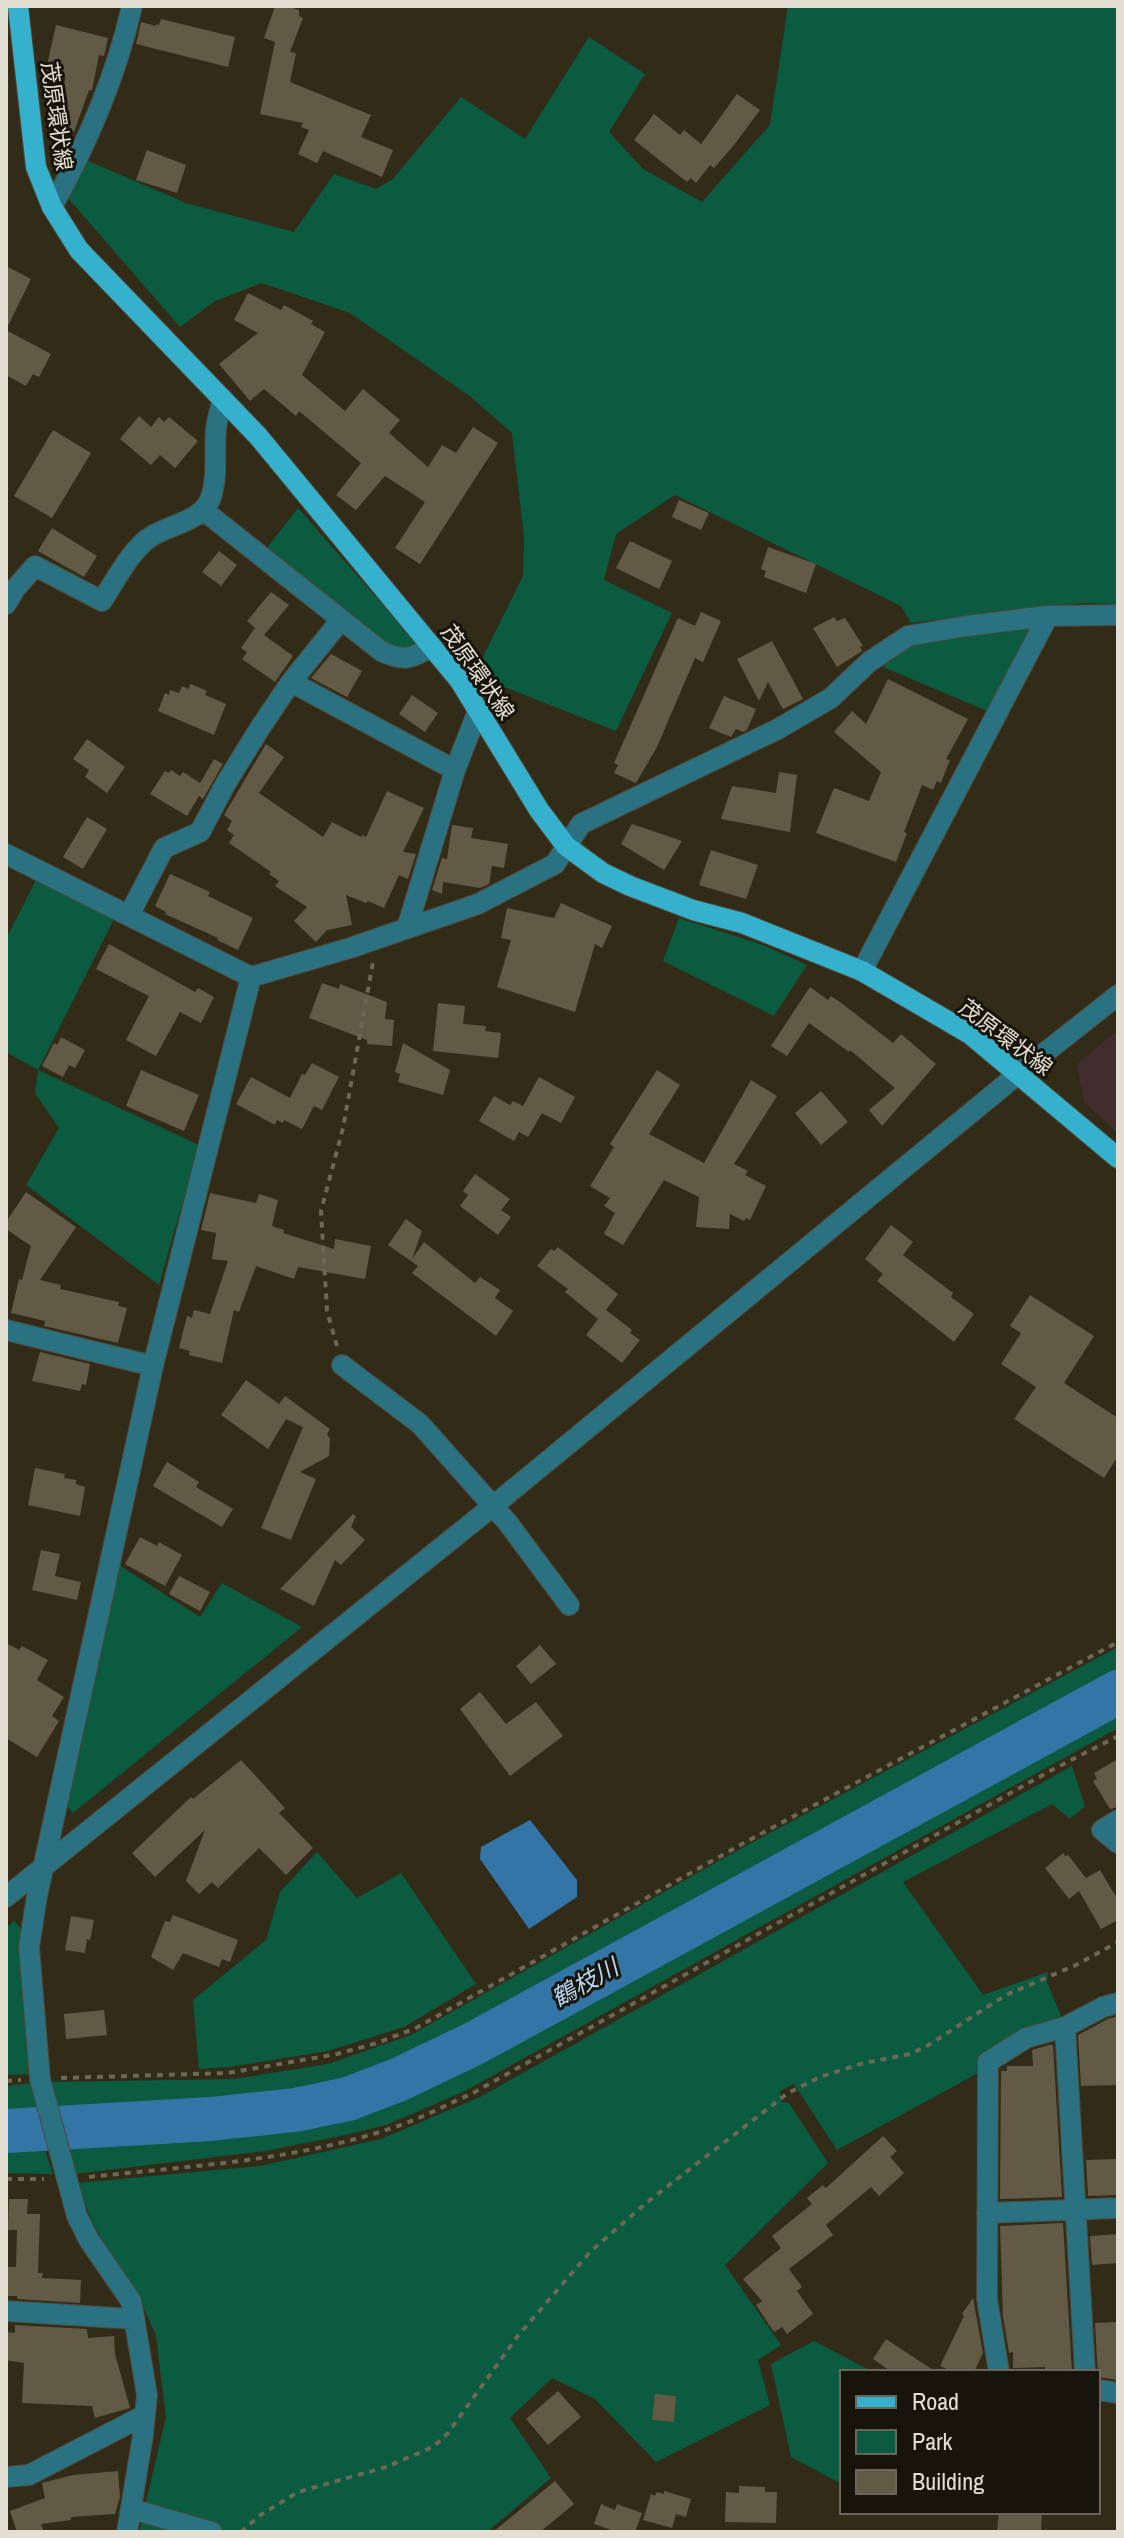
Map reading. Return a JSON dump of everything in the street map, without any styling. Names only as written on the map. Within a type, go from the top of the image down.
[{"type":"main road","name":"茂原環状線","points":[[18,6],[36,167],[52,207],[79,250],[258,436],[432,646],[460,681],[539,810],[566,846],[603,873],[630,886],[693,910],[742,923],[862,971],[970,1034],[1118,1158]]},
{"type":"street","points":[[52,207],[80,156],[121,52],[132,6]]},
{"type":"street","points":[[6,604],[35,566],[102,601],[128,560],[146,540],[203,510],[210,500],[215,474],[216,428],[223,399]]},
{"type":"street","points":[[203,510],[381,651],[394,658],[413,658],[432,646]]},
{"type":"street","points":[[6,854],[251,977],[375,940],[478,904],[555,864],[581,824],[778,729],[831,698],[869,662],[908,636],[1048,616],[1118,615]]},
{"type":"street","points":[[862,971],[1048,616]]},
{"type":"street","points":[[129,915],[164,848],[200,832],[226,783],[291,682],[341,620]]},
{"type":"street","points":[[291,682],[455,770]]},
{"type":"street","points":[[407,928],[455,770],[478,711]]},
{"type":"street","points":[[127,2532],[147,2395],[131,2301],[89,2240],[65,2179],[40,2079],[29,1947],[37,1896],[153,1366],[251,977]]},
{"type":"street","points":[[6,1897],[493,1506],[1118,995]]},
{"type":"street","points":[[6,1330],[153,1366]]},
{"type":"street","points":[[342,1365],[420,1424],[508,1523],[569,1605]]},
{"type":"street","points":[[1118,1820],[1102,1830],[1118,1843]]},
{"type":"street","points":[[999,2370],[987,2299],[988,2062],[1026,2038],[1065,2027],[1103,2007],[1118,2003]]},
{"type":"street","points":[[1065,2027],[1085,2370]]},
{"type":"street","points":[[987,2213],[1118,2208]]},
{"type":"street","points":[[6,2311],[134,2319]]},
{"type":"street","points":[[6,2477],[29,2475],[145,2415]]},
{"type":"street","points":[[132,2509],[212,2532]]},
{"type":"path","points":[[342,1365],[327,1311],[321,1211],[343,1128],[375,940]]},
{"type":"path","points":[[6,2081],[228,2073],[337,2054],[416,2028],[742,1844],[1118,1642]]},
{"type":"path","points":[[6,2179],[65,2179],[259,2159],[345,2142],[392,2128],[473,2093],[966,1817],[1118,1736]]},
{"type":"path","points":[[241,2532],[259,2516],[298,2492],[386,2467],[433,2447],[448,2433],[517,2337],[590,2252],[646,2203],[788,2093],[820,2077],[918,2050],[1006,1995],[1076,1965],[1118,1942]]},
{"type":"shaded area","points":[[1118,1030],[1118,1133],[1084,1102],[1077,1064]]},
{"type":"green space","points":[[788,6],[1118,6],[1118,604],[1083,603],[911,623],[901,606],[675,495],[616,534],[604,580],[672,613],[616,731],[474,675],[523,576],[524,537],[512,433],[471,397],[350,313],[262,283],[215,301],[180,327],[68,198],[86,160],[186,203],[294,232],[334,174],[376,189],[393,179],[461,97],[525,139],[589,37],[645,74],[609,132],[643,169],[702,202],[770,125]]},
{"type":"green space","points":[[298,508],[419,646],[390,650],[263,553]]},
{"type":"green space","points":[[1036,620],[992,713],[883,667],[901,647]]},
{"type":"green space","points":[[36,880],[114,919],[38,1070],[6,1052],[6,939]]},
{"type":"green space","points":[[679,918],[763,945],[807,965],[774,1016],[663,961]]},
{"type":"green space","points":[[38,1070],[199,1145],[159,1285],[26,1185],[59,1128],[35,1093]]},
{"type":"green space","points":[[119,1565],[200,1617],[222,1583],[302,1627],[73,1813],[67,1806],[70,1781]]},
{"type":"green space","points":[[1118,1647],[1118,1683],[911,1791],[416,2066],[329,2094],[251,2107],[61,2120],[52,2082],[234,2079],[328,2064],[411,2035],[742,1848]]},
{"type":"green space","points":[[1118,1699],[1118,1728],[465,2091],[386,2125],[345,2135],[265,2151],[75,2174],[66,2136],[214,2125],[324,2110],[398,2090],[435,2074],[996,1763]]},
{"type":"green space","points":[[1072,1766],[1085,1806],[1070,1819],[1052,1804],[903,1882],[983,1995],[1048,1972],[1047,1982],[1063,2021],[980,2072],[837,2150],[794,2084],[780,2091],[782,2102],[789,2103],[828,2163],[725,2265],[781,2345],[758,2360],[770,2405],[656,2462],[595,2399],[552,2378],[510,2418],[551,2478],[487,2532],[139,2532],[166,2417],[156,2336],[136,2290],[111,2257],[90,2217],[78,2183],[260,2166],[381,2139],[480,2097]]},
{"type":"green space","points":[[317,1852],[357,1898],[401,1873],[476,1984],[404,2027],[328,2051],[199,2069],[193,2000],[266,1940],[280,1892]]},
{"type":"green space","points":[[14,1921],[23,1931],[20,1960],[30,2074],[6,2075],[6,1928]]},
{"type":"green space","points":[[31,2083],[40,2121],[6,2123],[6,2086]]},
{"type":"green space","points":[[41,2138],[53,2174],[6,2173],[6,2140]]},
{"type":"green space","points":[[814,2341],[869,2370],[840,2370],[840,2483],[791,2457],[771,2364]]},
{"type":"water","points":[[530,1820],[577,1880],[577,1897],[529,1929],[480,1859],[481,1847]]},
{"type":"building","points":[[275,6],[299,10],[299,16],[303,18],[290,52],[296,53],[290,82],[371,115],[361,137],[393,150],[382,177],[323,151],[317,163],[298,154],[309,130],[301,127],[303,123],[260,114],[275,42],[264,38]]},
{"type":"building","points":[[161,19],[235,37],[228,67],[136,44],[141,22],[156,26]]},
{"type":"building","points":[[56,25],[108,38],[104,56],[99,55],[92,90],[89,90],[74,132],[50,123],[66,78],[45,74]]},
{"type":"building","points":[[737,94],[760,110],[714,168],[710,165],[696,183],[691,178],[687,182],[634,140],[654,114],[680,135],[684,130],[701,144]]},
{"type":"building","points":[[147,150],[186,165],[177,193],[136,180]]},
{"type":"building","points":[[6,266],[31,279],[6,330]]},
{"type":"building","points":[[248,293],[281,310],[284,305],[313,321],[311,324],[325,332],[302,375],[345,411],[363,389],[400,420],[389,433],[428,467],[442,445],[456,453],[473,427],[498,443],[420,564],[395,548],[425,502],[385,476],[356,510],[336,495],[361,463],[299,411],[296,416],[264,389],[250,401],[219,364],[258,333],[234,320]]},
{"type":"building","points":[[6,330],[51,354],[39,377],[33,374],[26,386],[6,375]]},
{"type":"building","points":[[139,416],[151,427],[159,417],[164,422],[169,417],[198,441],[175,468],[160,455],[151,465],[120,439]]},
{"type":"building","points":[[53,430],[91,453],[52,518],[14,496]]},
{"type":"building","points":[[679,500],[709,513],[701,530],[672,517]]},
{"type":"building","points":[[52,528],[97,556],[84,577],[38,551]]},
{"type":"building","points":[[630,541],[672,561],[659,589],[616,568]]},
{"type":"building","points":[[768,547],[816,564],[806,593],[764,577],[766,571],[761,569]]},
{"type":"building","points":[[219,551],[237,565],[221,586],[202,572]]},
{"type":"building","points":[[271,592],[289,605],[264,635],[293,656],[275,682],[242,659],[247,652],[241,648],[255,628],[262,634],[247,621]]},
{"type":"building","points":[[701,612],[721,621],[703,662],[695,658],[657,747],[636,783],[614,773],[618,765],[614,763],[678,618],[695,626]]},
{"type":"building","points":[[834,617],[837,621],[845,618],[863,646],[860,647],[862,651],[837,667],[813,628]]},
{"type":"building","points":[[772,641],[803,699],[783,709],[768,682],[759,701],[737,659]]},
{"type":"building","points":[[331,654],[362,671],[347,697],[311,678]]},
{"type":"building","points":[[888,679],[968,719],[946,759],[950,760],[941,783],[937,781],[933,790],[922,785],[896,862],[816,833],[834,788],[869,801],[881,772],[834,732],[852,711],[866,724]]},
{"type":"building","points":[[191,684],[207,691],[205,695],[226,704],[214,735],[158,711],[165,693],[169,695],[170,690],[179,693],[182,686],[188,689]]},
{"type":"building","points":[[412,695],[438,713],[425,732],[399,714]]},
{"type":"building","points":[[724,696],[756,709],[747,730],[736,729],[731,737],[709,728]]},
{"type":"building","points":[[87,739],[125,767],[107,793],[85,777],[89,770],[73,759]]},
{"type":"building","points":[[266,744],[284,757],[259,793],[323,837],[332,822],[366,837],[387,791],[424,808],[403,852],[416,854],[408,879],[399,875],[384,908],[346,895],[352,925],[327,930],[316,942],[294,921],[307,907],[275,886],[279,881],[269,874],[271,872],[229,843],[234,835],[227,830],[232,821],[224,815]]},
{"type":"building","points":[[214,759],[223,764],[203,799],[199,796],[187,816],[150,794],[165,771],[169,773],[171,770],[180,776],[183,772],[200,783]]},
{"type":"building","points":[[779,772],[797,775],[790,832],[721,819],[732,786],[776,793]]},
{"type":"building","points":[[87,817],[107,829],[83,869],[63,857]]},
{"type":"building","points":[[632,824],[682,841],[664,870],[621,844]]},
{"type":"building","points":[[452,825],[473,828],[471,838],[508,844],[504,868],[492,866],[489,884],[480,888],[443,882],[442,894],[432,890],[442,858],[447,859]]},
{"type":"building","points":[[711,850],[758,865],[746,899],[699,885]]},
{"type":"building","points":[[170,874],[210,892],[208,896],[253,918],[238,950],[155,906]]},
{"type":"building","points":[[561,903],[612,926],[602,948],[595,944],[575,1012],[497,987],[511,940],[501,938],[507,908],[554,918]]},
{"type":"building","points":[[109,944],[195,992],[198,988],[214,997],[201,1023],[180,1012],[156,1056],[126,1040],[149,996],[96,969]]},
{"type":"building","points":[[322,983],[339,989],[340,984],[387,1002],[385,1019],[394,1020],[392,1046],[367,1044],[367,1040],[309,1018]]},
{"type":"building","points":[[810,987],[828,1000],[831,996],[840,1002],[893,1043],[901,1034],[936,1064],[882,1126],[869,1110],[895,1088],[850,1050],[809,1023],[787,1056],[771,1046]]},
{"type":"building","points":[[438,1003],[465,1006],[463,1024],[486,1026],[485,1031],[501,1033],[498,1058],[433,1051]]},
{"type":"building","points":[[61,1037],[85,1050],[75,1068],[69,1065],[63,1077],[42,1066],[54,1043],[57,1045]]},
{"type":"building","points":[[403,1043],[450,1070],[443,1095],[398,1082],[400,1074],[395,1072]]},
{"type":"building","points":[[312,1063],[339,1077],[322,1110],[314,1106],[302,1129],[284,1120],[283,1123],[277,1120],[275,1125],[236,1104],[251,1077],[290,1098],[302,1074],[305,1075]]},
{"type":"building","points":[[141,1070],[199,1095],[184,1131],[126,1106]]},
{"type":"building","points":[[657,1070],[680,1085],[649,1134],[704,1163],[751,1080],[777,1096],[734,1164],[748,1171],[745,1175],[766,1186],[750,1220],[746,1218],[744,1221],[730,1214],[729,1229],[696,1227],[699,1197],[664,1180],[623,1245],[604,1234],[615,1213],[604,1206],[610,1198],[590,1186],[614,1147],[610,1144]]},
{"type":"building","points":[[539,1077],[575,1097],[561,1123],[542,1113],[528,1137],[519,1132],[514,1141],[479,1121],[494,1096],[510,1105],[513,1101],[523,1106]]},
{"type":"building","points":[[821,1091],[848,1122],[821,1145],[795,1113]]},
{"type":"building","points":[[475,1174],[510,1199],[501,1210],[511,1217],[498,1235],[460,1206],[468,1195],[463,1191]]},
{"type":"building","points":[[26,1192],[76,1227],[40,1280],[61,1285],[60,1289],[119,1302],[118,1306],[127,1308],[118,1343],[44,1326],[45,1321],[11,1313],[31,1246],[6,1229],[6,1222]]},
{"type":"building","points":[[210,1193],[256,1203],[259,1194],[278,1200],[272,1226],[284,1230],[283,1233],[334,1249],[335,1239],[371,1246],[365,1279],[298,1267],[294,1279],[256,1266],[239,1312],[234,1310],[222,1363],[189,1355],[190,1351],[179,1348],[187,1316],[192,1318],[194,1310],[210,1314],[228,1261],[212,1259],[216,1233],[201,1230]]},
{"type":"building","points":[[406,1219],[422,1231],[412,1259],[424,1242],[475,1283],[480,1277],[500,1290],[495,1298],[513,1311],[496,1336],[412,1273],[418,1266],[388,1245]]},
{"type":"building","points":[[891,1225],[913,1242],[903,1255],[953,1293],[951,1297],[974,1314],[954,1342],[877,1281],[883,1274],[865,1259]]},
{"type":"building","points":[[558,1247],[618,1294],[606,1310],[640,1340],[622,1363],[586,1335],[598,1319],[565,1292],[568,1289],[537,1266],[551,1249],[554,1251]]},
{"type":"building","points":[[1030,1295],[1094,1336],[1064,1383],[1118,1418],[1118,1456],[1104,1478],[1014,1419],[1036,1387],[1001,1364],[1021,1333],[1010,1326]]},
{"type":"building","points":[[40,1352],[90,1364],[86,1385],[82,1384],[80,1391],[32,1381]]},
{"type":"building","points":[[246,1380],[279,1404],[285,1396],[330,1429],[327,1434],[330,1439],[329,1456],[300,1472],[316,1479],[291,1540],[261,1528],[303,1427],[286,1419],[268,1449],[221,1415]]},
{"type":"building","points":[[167,1462],[199,1482],[196,1487],[233,1509],[222,1527],[153,1486]]},
{"type":"building","points":[[35,1468],[65,1474],[64,1478],[76,1480],[76,1484],[85,1487],[80,1516],[28,1505]]},
{"type":"building","points":[[353,1514],[356,1516],[351,1527],[365,1540],[341,1565],[335,1560],[314,1606],[280,1589]]},
{"type":"building","points":[[140,1537],[157,1546],[159,1542],[182,1555],[165,1586],[125,1564]]},
{"type":"building","points":[[41,1550],[60,1554],[55,1576],[81,1582],[77,1600],[32,1590]]},
{"type":"building","points":[[179,1576],[210,1592],[200,1611],[169,1594]]},
{"type":"building","points":[[6,1643],[19,1650],[22,1646],[48,1660],[37,1680],[64,1697],[52,1716],[59,1721],[37,1757],[6,1738]]},
{"type":"building","points":[[540,1645],[556,1664],[531,1684],[516,1666]]},
{"type":"building","points":[[480,1692],[506,1724],[536,1702],[563,1736],[510,1776],[460,1709]]},
{"type":"building","points":[[1118,1759],[1118,1807],[1110,1809],[1093,1781],[1097,1779],[1094,1773]]},
{"type":"building","points":[[241,1760],[285,1808],[279,1813],[313,1848],[286,1875],[259,1848],[218,1888],[212,1882],[199,1894],[186,1881],[205,1830],[155,1877],[132,1853],[191,1797],[193,1799]]},
{"type":"building","points":[[1063,1853],[1086,1878],[1100,1870],[1118,1900],[1118,1920],[1101,1929],[1079,1891],[1069,1899],[1045,1868]]},
{"type":"building","points":[[173,1915],[238,1940],[230,1962],[222,1959],[219,1967],[183,1953],[173,1970],[151,1957],[165,1921],[170,1922]]},
{"type":"building","points":[[71,1916],[94,1920],[85,1953],[65,1950]]},
{"type":"building","points":[[104,2010],[107,2035],[66,2039],[64,2014]]},
{"type":"building","points":[[1118,2016],[1118,2085],[1081,2086],[1078,2035]]},
{"type":"building","points":[[1053,2045],[1062,2197],[1000,2199],[1001,2071],[1007,2071],[1007,2066],[1033,2066],[1032,2050]]},
{"type":"building","points":[[883,2136],[897,2151],[890,2157],[904,2173],[879,2196],[871,2187],[826,2225],[833,2235],[789,2269],[802,2287],[797,2291],[813,2314],[787,2334],[782,2327],[774,2332],[756,2305],[762,2301],[743,2279],[781,2248],[772,2236],[812,2204],[807,2198],[823,2185],[826,2188]]},
{"type":"building","points":[[1118,2159],[1118,2195],[1088,2196],[1086,2160]]},
{"type":"building","points":[[9,2199],[28,2199],[27,2214],[40,2214],[38,2273],[43,2273],[42,2278],[81,2280],[80,2303],[6,2296],[6,2267],[16,2267],[17,2230],[8,2230]]},
{"type":"building","points":[[1063,2223],[1072,2370],[1013,2368],[1013,2352],[1009,2353],[1003,2316],[1000,2226]]},
{"type":"building","points":[[1118,2234],[1118,2263],[1092,2265],[1090,2236]]},
{"type":"building","points":[[973,2298],[983,2353],[975,2370],[949,2370],[940,2366],[964,2316],[962,2314]]},
{"type":"building","points":[[1118,2322],[1118,2380],[1100,2377],[1095,2323]]},
{"type":"building","points":[[15,2325],[87,2329],[88,2338],[114,2336],[115,2354],[130,2408],[95,2418],[92,2406],[22,2403],[24,2363],[6,2360],[6,2332],[15,2333]]},
{"type":"building","points":[[886,2339],[933,2370],[889,2370],[873,2359]]},
{"type":"building","points":[[558,2391],[581,2417],[548,2445],[526,2419]]},
{"type":"building","points":[[655,2394],[676,2396],[674,2422],[652,2420]]},
{"type":"building","points":[[118,2471],[120,2497],[115,2514],[71,2517],[71,2520],[41,2524],[44,2532],[17,2532],[10,2511],[45,2498],[42,2483],[73,2475]]},
{"type":"building","points":[[555,2481],[574,2504],[540,2532],[493,2532]]},
{"type":"building","points":[[739,2486],[765,2487],[765,2492],[777,2492],[776,2523],[725,2522],[726,2492],[739,2493]]},
{"type":"building","points":[[664,2491],[691,2499],[686,2517],[676,2514],[672,2528],[643,2520],[651,2494],[664,2494]]},
{"type":"building","points":[[601,2504],[615,2510],[617,2504],[642,2513],[635,2532],[617,2532],[594,2524]]},
{"type":"building","points":[[999,2514],[1042,2514],[1041,2532],[997,2532]]},
{"type":"waterway","name":"鶴枝川","points":[[6,2131],[211,2119],[295,2110],[348,2099],[400,2079],[473,2044],[1118,1692]]}]
